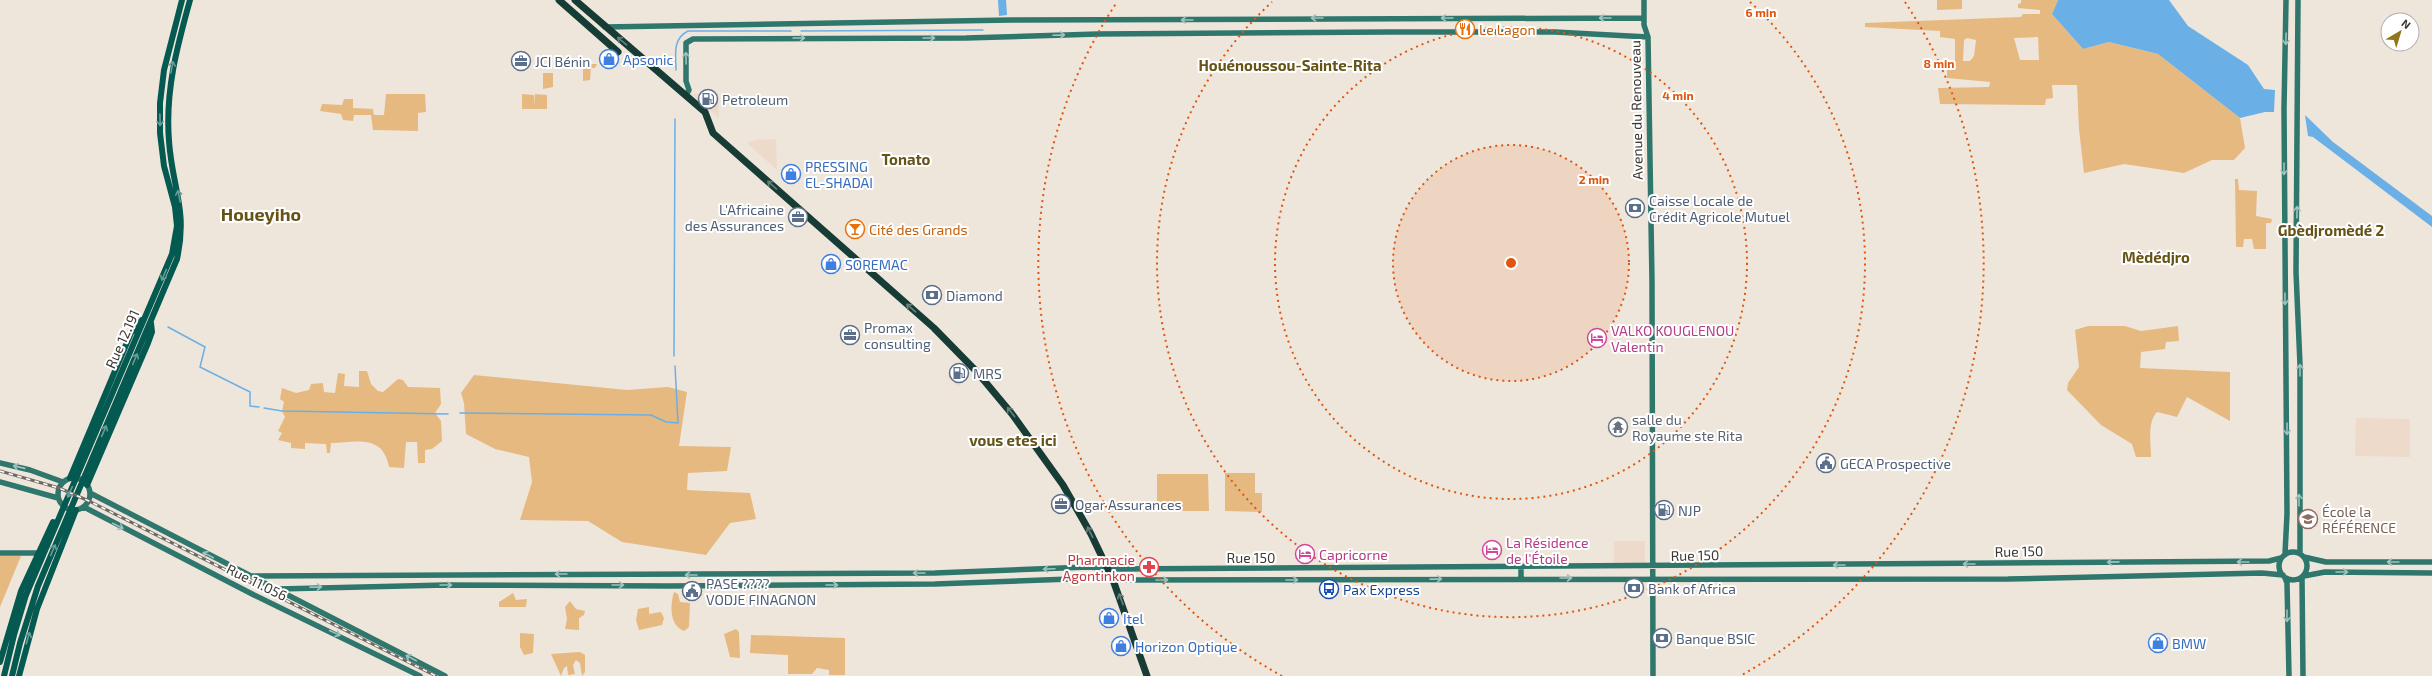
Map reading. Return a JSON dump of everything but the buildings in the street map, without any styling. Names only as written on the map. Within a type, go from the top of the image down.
[{"type":"highway","points":[[559,0],[618,52]]},
{"type":"highway","points":[[575,0],[705,112],[713,133],[934,328],[977,372],[1016,419],[1055,473],[1082,518],[1113,580],[1147,676]]},
{"type":"main road","name":"Rue 12.191","points":[[4,676],[14,635],[31,583],[112,391],[167,268],[176,235],[175,207],[164,166],[159,116],[164,70],[182,0]]},
{"type":"main road","name":"Rue 12.191","points":[[12,676],[20,642],[38,586],[173,270],[181,243],[181,207],[169,142],[169,91],[178,40],[190,0]]},
{"type":"main road","points":[[70,478],[131,333],[135,326],[144,317]]},
{"type":"main road","points":[[87,485],[148,343],[152,332],[151,321]]},
{"type":"main road","points":[[0,662],[10,624],[37,553],[62,504]]},
{"type":"main road","points":[[18,676],[37,609],[76,510]]},
{"type":"street","name":"Avenue du Renouveau","points":[[1644,0],[1644,25],[1648,37],[1652,282],[1653,676]]},
{"type":"street","points":[[2286,0],[2284,109],[2287,507],[2283,556],[2279,565],[2287,583],[2289,676]]},
{"type":"street","points":[[2298,0],[2296,272],[2300,366],[2302,555],[2308,566],[2303,577],[2303,676]]},
{"type":"street","points":[[605,27],[1012,20],[1644,18]]},
{"type":"street","points":[[686,95],[690,90],[686,81],[686,43],[693,39],[966,38],[1098,34],[1390,32],[1554,32],[1648,37]]},
{"type":"street","points":[[0,463],[30,470],[63,482]]},
{"type":"street","points":[[70,478],[80,479],[87,485],[90,493],[89,500],[84,507],[76,510],[68,509],[58,498],[58,490],[63,482],[70,478]]},
{"type":"street","points":[[0,482],[58,498]]},
{"type":"street","points":[[90,493],[445,676]]},
{"type":"street","name":"Rue 11.056","points":[[84,507],[247,591],[420,676]]},
{"type":"street","points":[[2283,556],[2292,551],[2326,562],[2432,562]]},
{"type":"street","points":[[0,552],[37,553]]},
{"type":"street","name":"Rue 150","points":[[251,576],[919,573],[1107,568],[1382,568],[1521,566],[1652,567],[2269,561],[2283,556]]},
{"type":"street","points":[[1521,566],[1521,578]]},
{"type":"street","points":[[2284,577],[2294,580],[2325,572],[2432,572]]},
{"type":"street","name":"Rue 150","points":[[278,589],[446,585],[669,586],[935,584],[1098,578],[1113,580],[1521,578],[2008,579],[2262,573],[2284,577]]},
{"type":"shaded area","points":[[1937,0],[1962,0],[1962,9],[1937,10]]},
{"type":"shaded area","points":[[2021,0],[2058,0],[2052,14],[2083,49],[2109,42],[2158,54],[2240,118],[2245,148],[2234,160],[2212,160],[2184,173],[2124,164],[2084,173],[2079,129],[2077,85],[2052,85],[2053,98],[2046,99],[2045,105],[1940,104],[1938,88],[1989,87],[1990,82],[1947,78],[1947,65],[1955,64],[1955,39],[1940,37],[1940,31],[1865,27],[1865,23],[2021,17],[2023,14],[2040,14],[2040,10],[2018,8],[2018,4],[2021,3]],"holes":[[[2038,37],[2039,60],[2020,60],[2014,38]],[[1967,38],[1976,40],[1974,56],[1970,61],[1963,61],[1964,40]]]},
{"type":"shaded area","points":[[583,64],[597,64],[595,68],[591,68],[590,80],[583,81]]},
{"type":"shaded area","points":[[543,73],[553,73],[553,87],[543,89]]},
{"type":"shaded area","points":[[718,93],[719,118],[691,94]]},
{"type":"shaded area","points":[[386,94],[425,94],[426,112],[418,113],[418,131],[373,130],[371,115],[354,115],[353,121],[343,120],[341,114],[320,111],[322,104],[342,105],[344,99],[353,99],[353,108],[373,109],[374,115],[384,115]]},
{"type":"shaded area","points":[[522,94],[534,95],[534,106],[535,94],[547,95],[547,109],[522,109]]},
{"type":"shaded area","points":[[776,139],[777,170],[747,143],[755,140]]},
{"type":"shaded area","points":[[2235,179],[2238,179],[2239,190],[2257,191],[2256,216],[2272,219],[2271,223],[2266,223],[2266,249],[2254,249],[2252,239],[2244,239],[2243,247],[2236,247]]},
{"type":"shaded area","points":[[2088,326],[2125,326],[2141,331],[2178,326],[2179,341],[2166,342],[2165,349],[2141,352],[2140,368],[2230,372],[2230,421],[2187,397],[2177,417],[2157,412],[2152,421],[2151,427],[2151,457],[2136,457],[2132,444],[2101,425],[2067,390],[2068,383],[2079,367],[2075,330]]},
{"type":"shaded area","points":[[959,363],[970,375],[958,387],[947,376]]},
{"type":"shaded area","points":[[359,371],[367,371],[371,384],[378,391],[383,392],[398,379],[403,380],[408,387],[440,388],[441,404],[435,413],[441,421],[442,441],[432,449],[425,450],[425,463],[418,463],[417,442],[406,442],[404,468],[389,467],[386,456],[381,449],[368,442],[359,441],[331,443],[330,453],[327,453],[326,444],[305,443],[305,449],[291,448],[291,443],[278,440],[282,433],[278,431],[285,417],[282,411],[284,402],[280,399],[282,388],[296,393],[309,390],[311,384],[323,383],[324,392],[335,393],[338,373],[345,374],[344,386],[359,387]]},
{"type":"shaded area","points":[[474,375],[627,390],[668,387],[687,392],[679,446],[731,447],[727,471],[688,473],[687,490],[750,493],[756,519],[730,523],[706,555],[622,542],[588,521],[520,520],[532,482],[529,457],[495,449],[466,434],[464,403],[461,393]]},
{"type":"shaded area","points":[[2356,418],[2410,419],[2410,457],[2355,456]]},
{"type":"shaded area","points":[[1225,473],[1255,473],[1255,493],[1262,493],[1262,512],[1225,511]]},
{"type":"shaded area","points":[[1157,474],[1208,474],[1209,511],[1157,511]]},
{"type":"shaded area","points":[[1614,541],[1645,541],[1645,564],[1614,564]]},
{"type":"shaded area","points":[[0,556],[21,556],[0,607]]},
{"type":"shaded area","points":[[674,592],[678,594],[680,602],[690,603],[689,627],[684,631],[679,628],[673,619],[671,608]]},
{"type":"shaded area","points":[[513,593],[516,600],[527,599],[526,607],[499,607],[499,602]]},
{"type":"shaded area","points":[[570,601],[576,609],[585,611],[584,615],[579,618],[579,630],[565,629],[567,619],[565,607]]},
{"type":"shaded area","points":[[649,607],[649,614],[661,612],[664,618],[662,625],[639,630],[636,620],[638,609]]},
{"type":"shaded area","points":[[736,629],[739,632],[740,658],[730,657],[724,634]]},
{"type":"shaded area","points":[[520,633],[534,634],[533,653],[524,655],[520,647]]},
{"type":"shaded area","points":[[751,635],[845,638],[845,675],[829,675],[829,670],[817,668],[812,674],[788,674],[788,655],[750,653]]},
{"type":"shaded area","points":[[580,652],[585,655],[585,672],[582,676],[580,663],[576,660],[573,665],[575,674],[568,675],[567,666],[564,668],[561,676],[551,654]]},
{"type":"water","points":[[998,0],[1006,0],[1007,15],[999,16]]},
{"type":"water","points":[[2058,0],[2169,0],[2188,26],[2248,65],[2264,89],[2275,90],[2274,112],[2265,112],[2240,118],[2158,54],[2109,42],[2083,49],[2052,14]]},
{"type":"water","points":[[2305,115],[2333,142],[2432,216],[2432,227],[2313,137],[2308,136]]},
{"type":"waterway","points":[[801,31],[983,30]]},
{"type":"waterway","points":[[676,70],[677,43],[679,38],[688,31],[791,31]]},
{"type":"waterway","points":[[674,356],[675,119]]},
{"type":"waterway","points":[[168,327],[205,347],[200,367],[250,392],[250,406],[259,407]]},
{"type":"waterway","points":[[460,413],[651,415],[666,422],[678,423],[675,366]]},
{"type":"waterway","points":[[264,408],[282,411],[448,414]]},
{"type":"railway","points":[[0,471],[59,488],[89,501],[436,676]]},
{"type":"place","name":"Le Lagon","points":[[1465,29]]},
{"type":"place","name":"Apsonic","points":[[609,59]]},
{"type":"place","name":"JCI Bénin","points":[[521,61]]},
{"type":"place","name":"Petroleum","points":[[708,99]]},
{"type":"place","name":"PRESSING EL-SHADAI","points":[[791,174]]},
{"type":"place","name":"Caisse Locale de Crédit Agricole Mutuel","points":[[1635,208]]},
{"type":"place","name":"L'Africaine des Assurances","points":[[798,217]]},
{"type":"place","name":"Cité des Grands","points":[[855,229]]},
{"type":"place","name":"SOREMAC","points":[[831,264]]},
{"type":"place","name":"Diamond","points":[[932,295]]},
{"type":"place","name":"Promax consulting","points":[[850,335]]},
{"type":"place","name":"VALKO KOUGLENOU Valentin","points":[[1597,338]]},
{"type":"place","name":"MRS","points":[[959,373]]},
{"type":"place","name":"salle du Royaume ste Rita","points":[[1618,427]]},
{"type":"place","name":"GECA Prospective","points":[[1826,463]]},
{"type":"place","name":"Ogar Assurances","points":[[1061,504]]},
{"type":"place","name":"NJP","points":[[1664,510]]},
{"type":"place","name":"École la RÉFÉRENCE","points":[[2308,519]]},
{"type":"place","name":"La Résidence de l'Étoile","points":[[1492,550]]},
{"type":"place","name":"Capricorne","points":[[1305,554]]},
{"type":"place","name":"Pharmacie Agontinkon","points":[[1149,567]]},
{"type":"place","name":"Bank of Africa","points":[[1634,588]]},
{"type":"place","name":"Pax Express","points":[[1329,589]]},
{"type":"place","name":"PASE ???? VODJE FINAGNON","points":[[692,591]]},
{"type":"place","name":"Itel","points":[[1109,618]]},
{"type":"place","name":"Banque BSIC","points":[[1662,638]]},
{"type":"place","name":"BMW","points":[[2158,643]]},
{"type":"place","name":"Horizon Optique","points":[[1121,646]]},
{"type":"district","name":"Houénoussou-Sainte-Rita","points":[[1290,65]]},
{"type":"district","name":"Tonato","points":[[906,159]]},
{"type":"district","name":"Houeyiho","points":[[261,214]]},
{"type":"district","name":"Gbèdjromèdé 2","points":[[2331,230]]},
{"type":"district","name":"Mèdédjro","points":[[2156,257]]},
{"type":"district","name":"vous etes ici","points":[[1013,440]]}]
